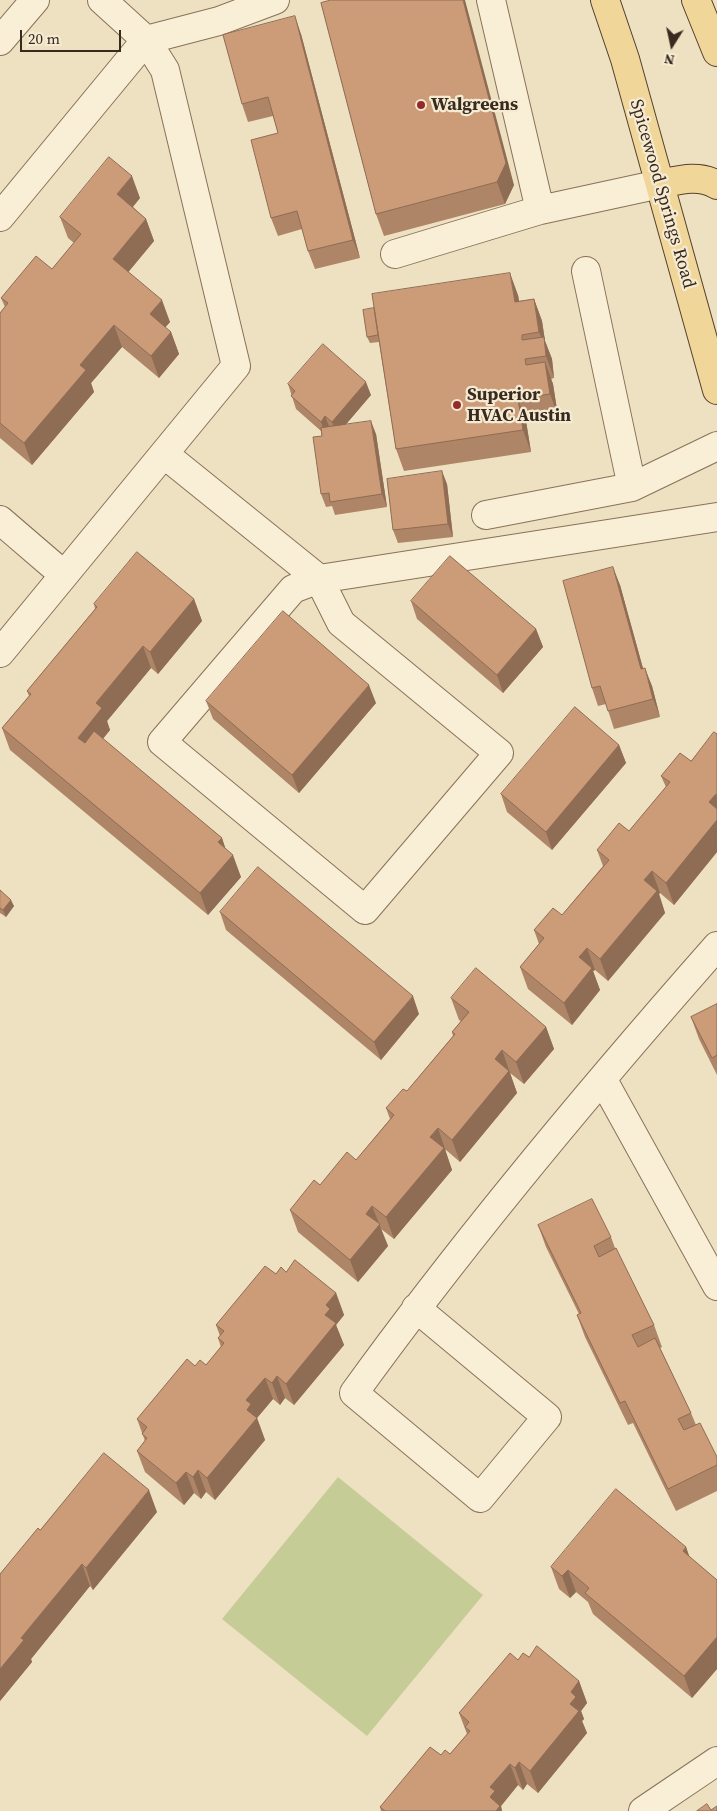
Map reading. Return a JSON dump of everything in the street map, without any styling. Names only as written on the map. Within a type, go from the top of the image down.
[{"type":"main road","name":"Spicewood Springs Road","points":[[605,0],[625,59],[717,390]]},
{"type":"main road","points":[[696,0],[716,48]]},
{"type":"main road","points":[[660,184],[690,178],[717,184]]},
{"type":"street","points":[[5,24],[35,0]]},
{"type":"street","points":[[0,653],[236,366],[165,70],[146,40],[102,0]]},
{"type":"street","points":[[0,216],[146,40],[219,21],[275,0]]},
{"type":"street","points":[[491,0],[540,210]]},
{"type":"street","points":[[394,254],[540,210],[660,184]]},
{"type":"street","points":[[586,271],[632,488]]},
{"type":"street","points":[[486,514],[632,488],[717,446]]},
{"type":"street","points":[[164,454],[320,579],[341,623],[499,753],[365,910],[162,742],[293,589],[320,579],[717,517]]},
{"type":"street","points":[[0,520],[64,575]]},
{"type":"street","points":[[416,1308],[547,1417],[480,1498],[354,1393],[416,1308],[603,1080],[717,946]]},
{"type":"street","points":[[603,1080],[717,1286]]},
{"type":"street","points":[[643,1811],[717,1761]]},
{"type":"green space","points":[[338,1477],[483,1595],[367,1736],[222,1619]]},
{"type":"building","name":"Walgreens","points":[[331,0],[463,0],[506,163],[497,182],[376,214],[321,3]]},
{"type":"building","points":[[295,16],[353,240],[308,251],[297,211],[271,218],[251,140],[278,133],[268,97],[242,104],[223,35]]},
{"type":"building","points":[[109,157],[132,176],[117,194],[146,219],[113,259],[162,300],[150,314],[171,332],[151,356],[114,325],[80,365],[86,370],[24,443],[0,423],[0,313],[8,303],[1,298],[36,256],[52,269],[81,234],[60,217]]},
{"type":"building","points":[[510,273],[515,302],[534,299],[539,332],[522,335],[522,340],[544,337],[546,356],[525,359],[526,365],[545,362],[550,394],[518,399],[523,430],[396,449],[372,294]]},
{"type":"building","points":[[374,308],[378,335],[367,337],[363,310]]},
{"type":"building","points":[[323,344],[366,382],[332,422],[325,416],[321,422],[291,396],[295,391],[288,384]]},
{"type":"building","points":[[371,421],[382,494],[330,502],[329,493],[321,494],[313,437],[322,436],[321,428]]},
{"type":"building","points":[[442,471],[448,524],[393,530],[387,479]]},
{"type":"building","points":[[137,552],[194,599],[150,652],[143,646],[96,703],[102,708],[78,738],[85,743],[94,731],[222,838],[218,842],[233,855],[200,893],[2,728],[31,694],[27,691],[97,607],[94,604]]},
{"type":"building","points":[[450,556],[536,629],[497,675],[411,601]]},
{"type":"building","points":[[613,567],[641,669],[645,668],[653,699],[608,711],[600,686],[592,688],[563,581]]},
{"type":"building","points":[[283,611],[369,685],[292,775],[206,701]]},
{"type":"building","points":[[575,707],[619,745],[546,832],[501,794]]},
{"type":"building","points":[[714,732],[717,734],[717,795],[709,802],[717,809],[717,820],[666,883],[652,871],[644,880],[657,891],[600,959],[587,948],[579,957],[592,968],[564,1003],[520,967],[544,938],[534,930],[553,908],[562,915],[609,860],[597,850],[619,823],[629,831],[670,782],[661,776],[680,753],[691,761]]},
{"type":"building","points":[[258,867],[413,996],[374,1042],[220,912]]},
{"type":"building","points":[[0,890],[11,900],[3,910],[0,908]]},
{"type":"building","points":[[476,968],[546,1027],[516,1062],[502,1050],[495,1059],[509,1071],[452,1140],[438,1128],[430,1137],[444,1148],[386,1217],[372,1206],[366,1214],[380,1224],[350,1260],[290,1210],[314,1180],[320,1185],[347,1152],[356,1160],[394,1115],[386,1108],[403,1089],[407,1091],[455,1034],[452,1032],[469,1012],[451,998]]},
{"type":"building","points":[[717,1004],[717,1055],[712,1058],[691,1017]]},
{"type":"building","points":[[592,1199],[611,1237],[594,1246],[599,1257],[616,1248],[654,1325],[632,1335],[638,1347],[655,1338],[691,1413],[678,1419],[684,1430],[700,1423],[717,1457],[717,1465],[668,1489],[625,1401],[620,1403],[577,1315],[581,1313],[538,1225]]},
{"type":"building","points":[[295,1260],[336,1293],[326,1305],[330,1309],[325,1315],[336,1323],[286,1384],[277,1376],[272,1383],[265,1378],[246,1400],[251,1404],[247,1410],[257,1418],[207,1478],[198,1470],[193,1477],[186,1472],[176,1483],[137,1451],[147,1438],[142,1434],[147,1427],[137,1419],[187,1359],[195,1366],[200,1360],[206,1365],[224,1343],[218,1338],[224,1331],[216,1325],[265,1266],[276,1274],[281,1267],[286,1272]]},
{"type":"building","points":[[104,1453],[149,1490],[86,1568],[82,1564],[21,1638],[24,1640],[0,1669],[0,1574],[38,1528],[40,1530]]},
{"type":"building","points":[[616,1489],[686,1547],[683,1551],[717,1580],[717,1637],[684,1676],[585,1593],[589,1588],[568,1570],[562,1576],[551,1567]]},
{"type":"building","points":[[537,1646],[579,1681],[571,1692],[576,1697],[570,1704],[579,1711],[530,1771],[519,1762],[515,1768],[510,1764],[490,1787],[495,1791],[490,1797],[500,1806],[496,1811],[385,1811],[380,1807],[430,1747],[441,1755],[445,1750],[450,1754],[470,1731],[465,1727],[469,1722],[459,1713],[510,1653],[518,1660],[523,1653],[529,1657]]},
{"type":"building","points":[[707,1804],[711,1810],[717,1806],[717,1811],[697,1811]]},
{"type":"place","name":"Walgreens","points":[[421,105]]},
{"type":"place","name":"Superior HVAC Austin","points":[[457,405]]}]
